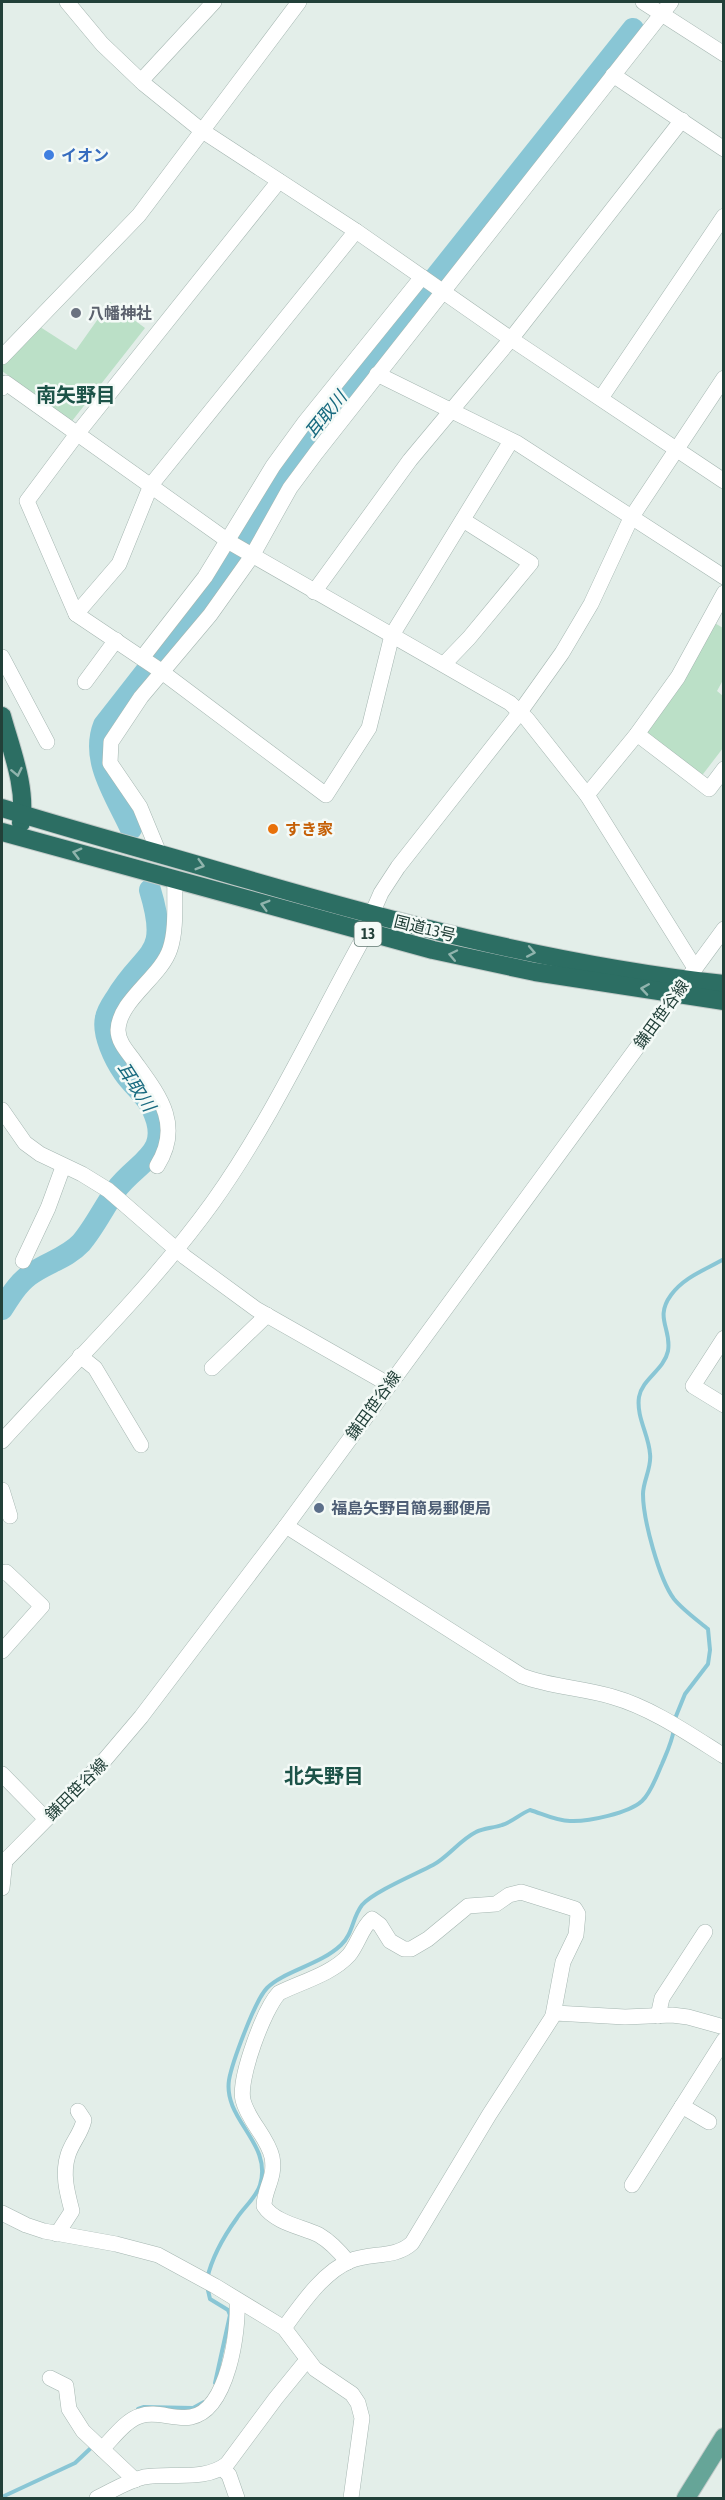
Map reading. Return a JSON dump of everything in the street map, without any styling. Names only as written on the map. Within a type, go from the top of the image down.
[{"type":"highway","name":"13","points":[[2,716],[18,773],[23,814],[10,835]]},
{"type":"highway","name":"13","points":[[2,807],[23,814]]},
{"type":"highway","name":"国道13号","points":[[23,814],[159,853],[368,924]]},
{"type":"highway","name":"国道13号","points":[[10,835],[175,880],[368,924],[451,936],[686,980],[723,984]]},
{"type":"highway","name":"国道13号","points":[[686,980],[723,1001]]},
{"type":"main road","points":[[686,2499],[723,2438]]},
{"type":"street","points":[[67,2],[102,44],[141,81],[201,130],[356,231],[511,339],[723,481]]},
{"type":"street","points":[[141,81],[214,2]]},
{"type":"street","points":[[2,357],[139,215],[299,2]]},
{"type":"street","points":[[643,2],[666,8],[723,54]]},
{"type":"street","points":[[159,853],[140,807],[115,772],[109,754],[115,733],[152,666],[273,466],[305,422],[432,283],[613,75],[666,8]]},
{"type":"street","points":[[613,75],[723,149]]},
{"type":"street","points":[[314,592],[410,460],[511,339],[682,120]]},
{"type":"street","points":[[279,181],[77,434],[27,501],[76,614],[152,666],[326,795],[369,728],[392,635],[512,441]]},
{"type":"street","points":[[601,398],[723,216]]},
{"type":"street","points":[[76,614],[119,564],[151,485],[356,231]]},
{"type":"street","points":[[152,666],[210,615],[290,488],[377,374],[432,283]]},
{"type":"street","points":[[377,374],[512,441],[723,577]]},
{"type":"street","points":[[2,1441],[177,1250],[241,1160],[368,924],[381,893],[398,867],[520,712],[562,653],[582,620],[631,518],[723,378]]},
{"type":"street","points":[[2,388],[6,383],[229,542],[444,664],[520,712],[587,795],[686,980]]},
{"type":"street","points":[[444,664],[469,638],[531,563],[463,520]]},
{"type":"street","points":[[587,795],[637,734],[678,677],[723,593]]},
{"type":"street","points":[[85,682],[116,640]]},
{"type":"street","points":[[2,657],[47,742]]},
{"type":"street","points":[[637,734],[709,789],[723,770]]},
{"type":"street","points":[[157,1166],[167,1145],[170,1131],[168,1120],[164,1107],[148,1080],[122,1043],[118,1029],[125,1011],[170,950],[175,880]]},
{"type":"street","name":"鎌田笹谷線","points":[[3,1862],[127,1734],[286,1526],[723,929]]},
{"type":"street","points":[[2,1110],[25,1143],[63,1167],[82,1174],[108,1190],[177,1250],[267,1315],[388,1384]]},
{"type":"street","points":[[23,1261],[48,1208],[63,1167]]},
{"type":"street","points":[[213,1368],[267,1315]]},
{"type":"street","points":[[723,1338],[693,1386],[723,1405]]},
{"type":"street","points":[[80,1356],[95,1368],[141,1444]]},
{"type":"street","points":[[2,1490],[10,1516]]},
{"type":"street","points":[[286,1526],[522,1676],[538,1682],[627,1701],[675,1726],[723,1756]]},
{"type":"street","points":[[2,1573],[6,1572],[42,1606],[2,1651]]},
{"type":"street","points":[[2,1774],[46,1818]]},
{"type":"street","points":[[2,1888],[3,1862]]},
{"type":"street","points":[[284,2328],[331,2273],[348,2262],[400,2252],[412,2243],[553,2015],[563,1962],[576,1935],[578,1914],[575,1909],[520,1892],[509,1895],[496,1904],[468,1906],[428,1939],[411,1949],[404,1949],[390,1941],[380,1925],[372,1919],[367,1923],[342,1963],[279,1993],[271,2001],[242,2088],[243,2101],[266,2141],[271,2156],[272,2181],[264,2200],[264,2206],[267,2211],[325,2239],[336,2247],[348,2262]]},
{"type":"street","points":[[658,2016],[662,1998],[705,1932]]},
{"type":"street","points":[[553,2015],[555,2013],[625,2017],[688,2017],[723,2027]]},
{"type":"street","points":[[632,2185],[723,2040]]},
{"type":"street","points":[[682,2106],[708,2122]]},
{"type":"street","points":[[57,2234],[72,2211],[65,2171],[68,2156],[82,2130],[84,2121],[78,2111]]},
{"type":"street","points":[[2,2213],[26,2225],[57,2234],[116,2244],[158,2255],[284,2328],[307,2360],[323,2376],[352,2394],[361,2411],[351,2499]]},
{"type":"street","points":[[97,2445],[139,2416],[152,2415],[174,2419],[193,2417],[218,2397],[239,2321],[237,2300]]},
{"type":"street","points":[[97,2499],[146,2477],[205,2474],[222,2468],[307,2360]]},
{"type":"street","points":[[50,2378],[66,2386],[69,2409],[83,2432],[135,2480]]},
{"type":"street","points":[[222,2468],[229,2475],[237,2499]]},
{"type":"green space","points":[[110,302],[145,328],[72,421],[2,371],[2,363],[37,325],[76,350]]},
{"type":"green space","points":[[713,622],[723,628],[723,680],[717,691],[723,696],[723,748],[700,778],[641,733]]},
{"type":"waterway","name":"耳取川","points":[[131,829],[102,765],[100,751],[104,725],[215,583],[299,449],[633,29]]},
{"type":"waterway","name":"耳取川","points":[[2,1309],[24,1280],[81,1243],[116,1190],[156,1147],[159,1136],[158,1124],[152,1108],[117,1061],[110,1047],[105,1024],[111,1005],[152,952],[156,942],[158,929],[150,890]]},
{"type":"waterway","points":[[674,1721],[685,1694],[708,1664],[710,1650],[708,1629],[674,1599],[663,1578],[653,1548],[643,1494],[650,1454],[639,1412],[639,1397],[644,1385],[666,1358],[669,1343],[664,1317],[666,1303],[676,1289],[688,1279],[724,1259]]},
{"type":"waterway","points":[[207,2279],[223,2239],[260,2185],[262,2170],[260,2156],[233,2107],[229,2094],[229,2080],[250,2018],[267,1988],[283,1977],[323,1958],[341,1945],[348,1936],[359,1910],[368,1900],[438,1862],[476,1832],[506,1824],[530,1810],[560,1820],[578,1821],[608,1816],[636,1805],[645,1798],[654,1784],[674,1729]]},
{"type":"waterway","points":[[207,2286],[210,2299],[228,2310],[230,2315],[215,2383]]},
{"type":"waterway","points":[[138,2409],[144,2407],[193,2408],[204,2402]]},
{"type":"waterway","points":[[2,2497],[75,2463],[93,2446]]},
{"type":"place","name":"イオン","points":[[49,155]]},
{"type":"place","name":"八幡神社","points":[[76,313]]},
{"type":"place","name":"すき家","points":[[273,829]]},
{"type":"place","name":"福島矢野目簡易郵便局","points":[[319,1508]]},
{"type":"district","name":"南矢野目","points":[[76,395]]},
{"type":"district","name":"北矢野目","points":[[324,1776]]}]
